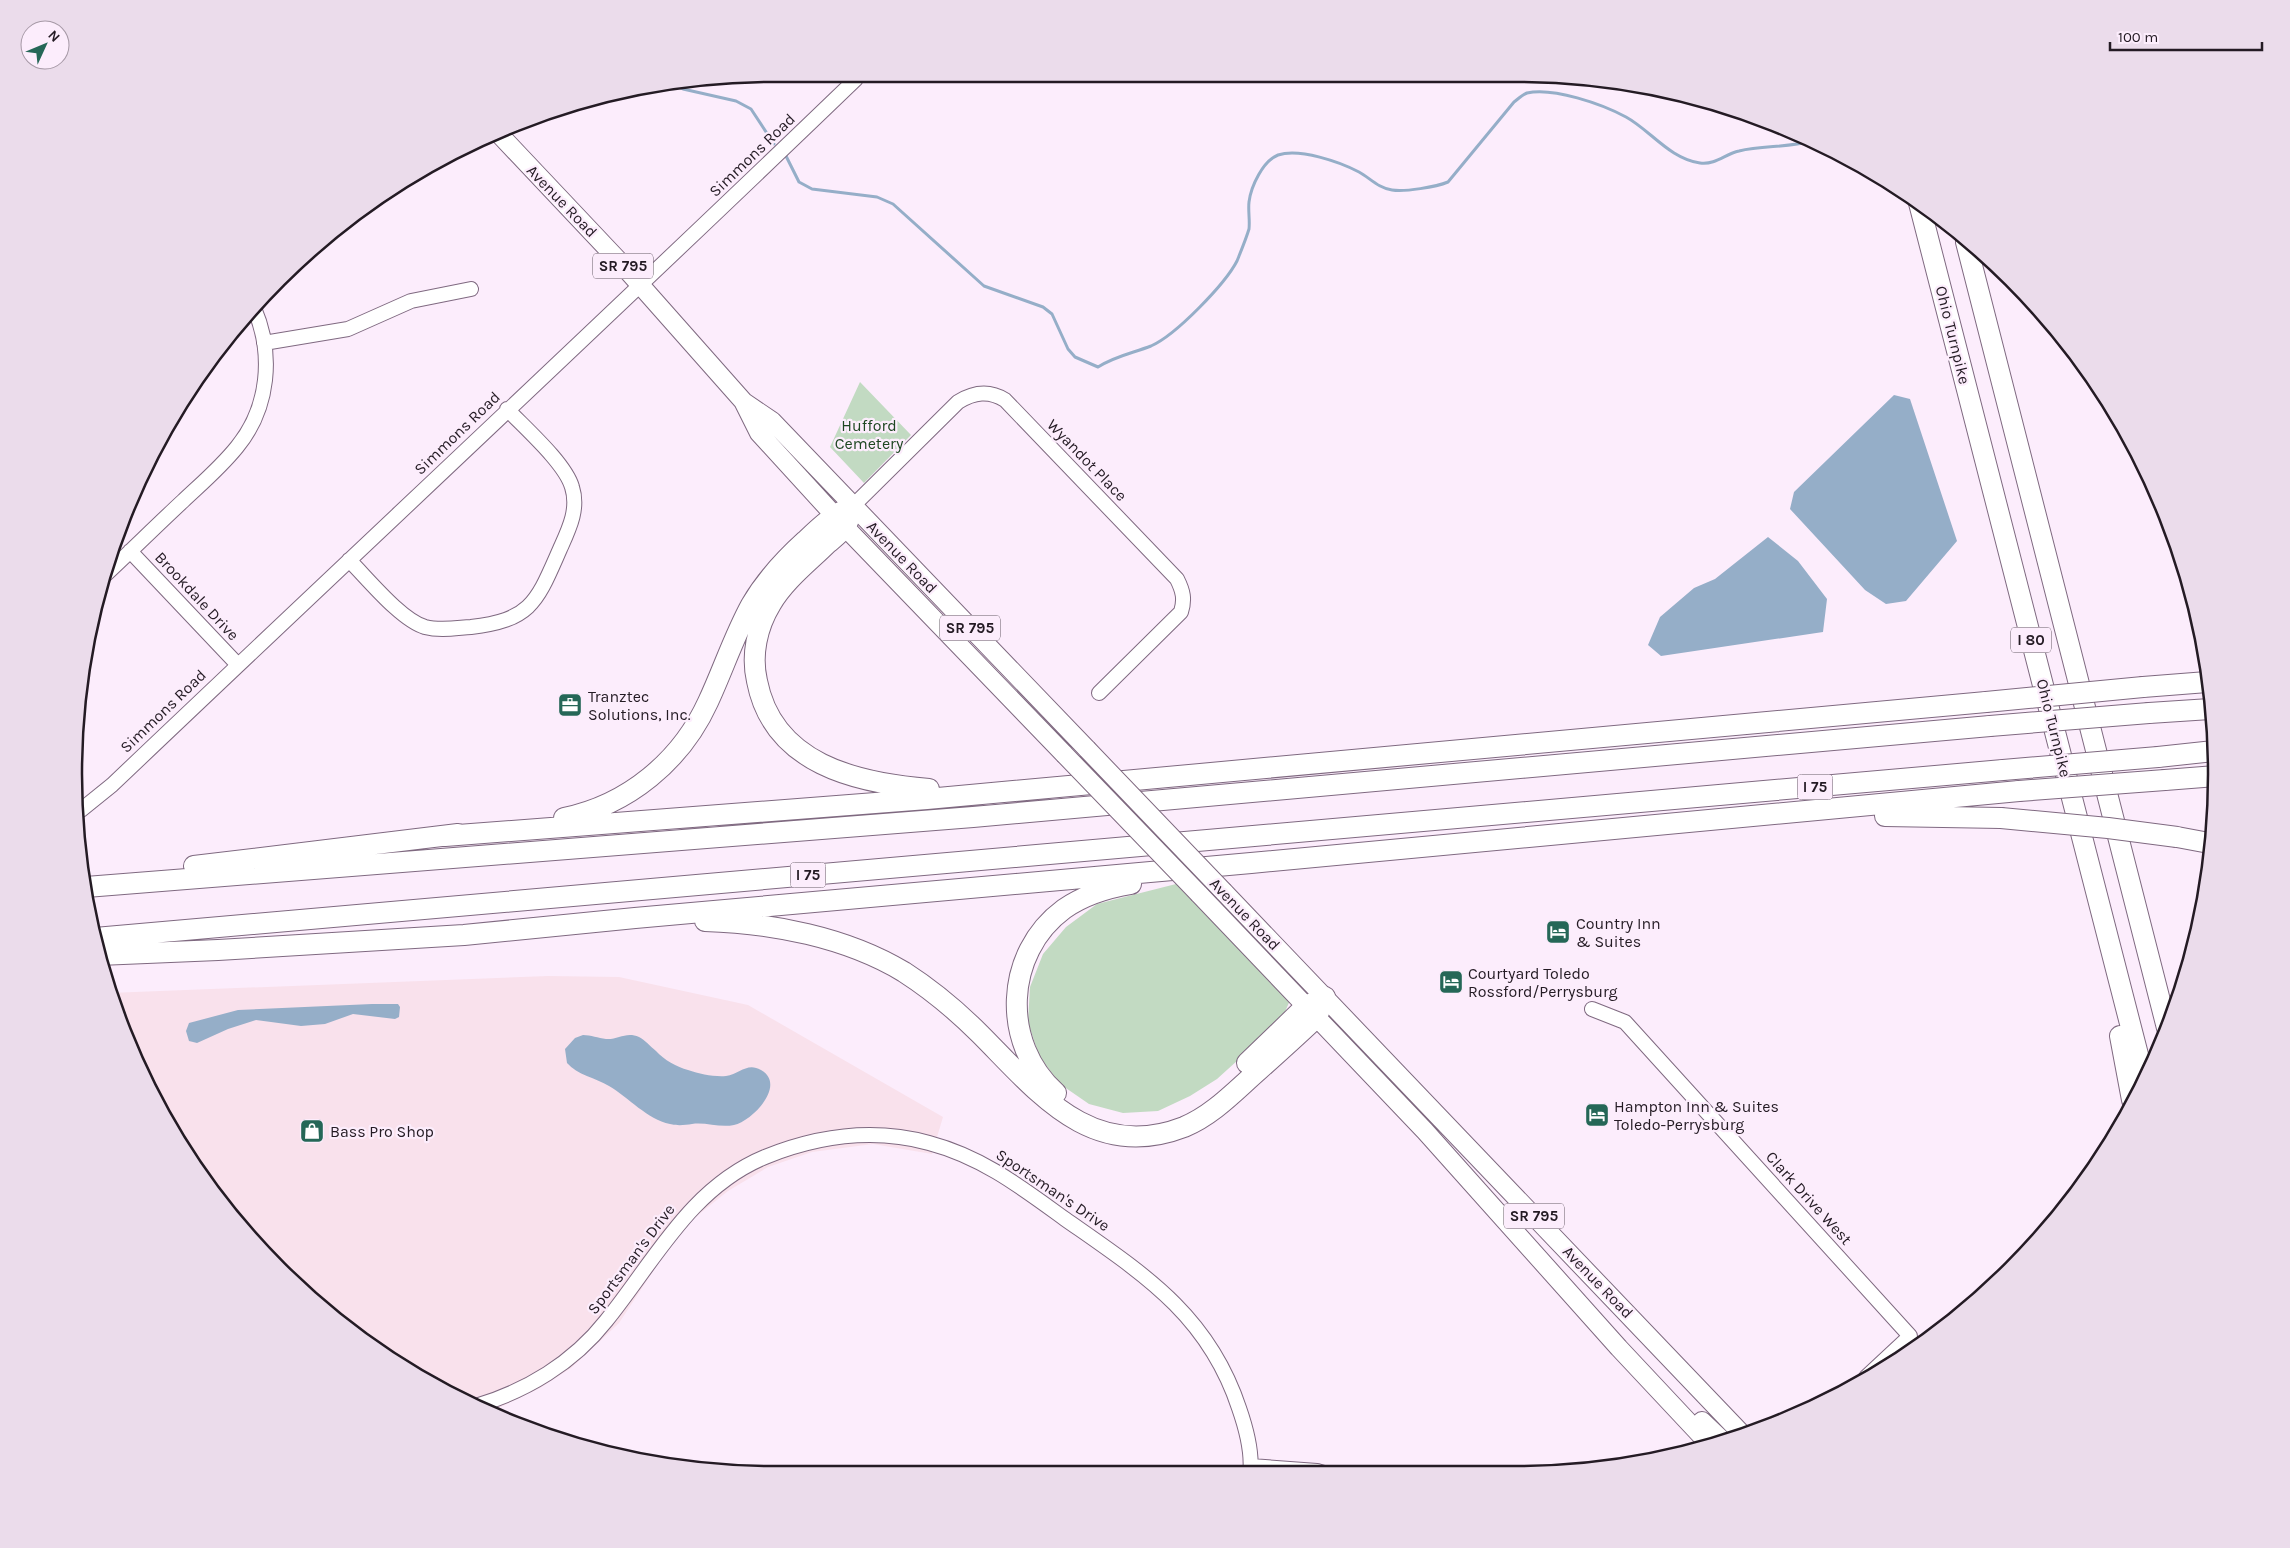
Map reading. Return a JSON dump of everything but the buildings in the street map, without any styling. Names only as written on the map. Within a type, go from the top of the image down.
[{"type":"highway","name":"Ohio Turnpike","points":[[1922,214],[2141,1068]]},
{"type":"highway","name":"I 80","points":[[1968,251],[2164,1015]]},
{"type":"highway","points":[[853,506],[790,579],[764,617],[756,646],[755,662],[756,677],[764,706],[779,732],[790,743],[802,753],[829,768],[872,781],[902,787],[984,792]]},
{"type":"highway","points":[[90,877],[445,836],[570,817],[614,802],[652,777],[679,749],[708,704],[741,626],[763,586],[778,568],[839,521]]},
{"type":"highway","points":[[445,836],[926,799],[984,792],[1558,742],[2202,682]]},
{"type":"highway","points":[[92,887],[964,818],[1990,726],[2204,709]]},
{"type":"highway","name":"I 75","points":[[102,937],[1561,811],[2158,757],[2207,751]]},
{"type":"highway","points":[[107,955],[464,935],[2019,791],[2208,777]]},
{"type":"highway","points":[[1840,809],[1862,816],[2001,818],[2080,825],[2204,842]]},
{"type":"highway","points":[[2075,809],[2130,1091]]},
{"type":"highway","points":[[1251,863],[1112,887],[1090,895],[1063,910],[1051,920],[1032,944],[1020,973],[1016,1003],[1019,1034],[1024,1049],[1030,1063],[1049,1087],[1070,1105],[1084,1113],[1113,1122],[1128,1124],[1159,1122],[1188,1111],[1214,1094],[1312,1012]]},
{"type":"highway","points":[[2138,915],[2167,1007]]},
{"type":"highway","points":[[635,918],[710,921],[786,930],[845,945],[874,957],[927,988],[951,1006],[1051,1105],[1071,1118],[1092,1128],[1122,1134],[1137,1135],[1168,1131],[1190,1124],[1210,1112],[1325,997]]},
{"type":"main road","name":"Avenue Road","points":[[503,138],[640,284],[742,401],[759,433],[839,521],[1431,1138],[1619,1348],[1704,1439]]},
{"type":"main road","name":"Avenue Road","points":[[742,401],[772,421],[1737,1429]]},
{"type":"main road","points":[[1619,1348],[1717,1435]]},
{"type":"main road","points":[[1619,1348],[1657,1403],[1694,1442]]},
{"type":"street","name":"Simmons Road","points":[[84,808],[112,785],[507,409],[689,240],[852,82]]},
{"type":"street","points":[[264,343],[348,330],[412,301],[471,289]]},
{"type":"street","points":[[115,566],[222,464],[246,435],[263,392],[266,362],[264,343],[256,316]]},
{"type":"street","name":"Wyandot Place","points":[[853,506],[958,402],[967,396],[983,393],[990,393],[1005,400],[1177,579],[1182,588],[1183,603],[1181,612],[1099,693]]},
{"type":"street","points":[[349,560],[404,615],[425,627],[450,629],[493,624],[514,618],[528,608],[543,587],[567,534],[574,513],[574,496],[565,472],[507,409]]},
{"type":"street","name":"Brookdale Drive","points":[[130,551],[238,665]]},
{"type":"street","name":"Clark Drive West","points":[[1592,1009],[1625,1022],[1910,1336],[1888,1357]]},
{"type":"street","name":"Sportsman's Drive","points":[[486,1402],[517,1392],[540,1379],[583,1346],[605,1323],[676,1226],[694,1207],[737,1172],[762,1158],[821,1139],[886,1134],[927,1142],[954,1150],[997,1170],[1139,1271],[1176,1303],[1202,1333],[1220,1363],[1235,1394],[1246,1427],[1251,1466]]},
{"type":"shaded area","points":[[548,976],[619,977],[748,1005],[943,1117],[932,1154],[873,1144],[812,1152],[768,1167],[728,1191],[693,1219],[661,1259],[619,1323],[599,1342],[571,1368],[540,1388],[498,1408],[428,1373],[353,1323],[285,1263],[254,1230],[225,1195],[175,1120],[135,1039],[118,993]]},
{"type":"green space","name":"Hufford Cemetery","points":[[860,382],[911,435],[864,483],[830,447]]},
{"type":"green space","points":[[1176,884],[1291,998],[1281,1021],[1217,1079],[1190,1096],[1158,1111],[1123,1113],[1089,1104],[1060,1084],[1039,1056],[1028,1022],[1030,987],[1043,954],[1066,927],[1097,904]]},
{"type":"water","points":[[1894,395],[1910,399],[1957,541],[1906,601],[1886,604],[1865,590],[1790,509],[1794,492]]},
{"type":"water","points":[[1768,537],[1798,561],[1827,599],[1823,632],[1661,656],[1648,645],[1660,617],[1694,588],[1715,579]]},
{"type":"water","points":[[398,1004],[400,1007],[399,1017],[395,1019],[353,1014],[325,1024],[301,1026],[256,1020],[228,1029],[197,1043],[189,1041],[186,1031],[189,1023],[238,1010]]},
{"type":"water","points":[[583,1035],[606,1039],[634,1035],[671,1063],[684,1069],[707,1075],[726,1076],[747,1068],[756,1068],[768,1077],[770,1084],[769,1093],[757,1110],[734,1125],[670,1124],[654,1118],[609,1086],[581,1073],[567,1063],[565,1049],[575,1038]]},
{"type":"waterway","points":[[682,88],[736,101],[751,109],[774,144]]},
{"type":"waterway","points":[[786,156],[799,182],[812,189],[877,197],[893,204],[984,286],[1043,307],[1052,314],[1068,349],[1075,357],[1098,367],[1117,357],[1151,346],[1161,340],[1186,320],[1211,295],[1237,261],[1248,233],[1249,202],[1255,182],[1267,163],[1278,155],[1297,153],[1331,160],[1359,172],[1378,185],[1392,190],[1412,190],[1436,186],[1448,182],[1514,102],[1527,93],[1538,92],[1550,92],[1577,98],[1616,112],[1635,123],[1679,156],[1700,163],[1716,161],[1734,152],[1748,149],[1799,144]]},
{"type":"place","name":"Tranztec Solutions, Inc.","points":[[570,705]]},
{"type":"place","name":"Country Inn & Suites","points":[[1558,932]]},
{"type":"place","name":"Courtyard Toledo Rossford/Perrysburg","points":[[1451,982]]},
{"type":"place","name":"Hampton Inn & Suites Toledo-Perrysburg","points":[[1597,1115]]},
{"type":"place","name":"Bass Pro Shop","points":[[312,1131]]}]
